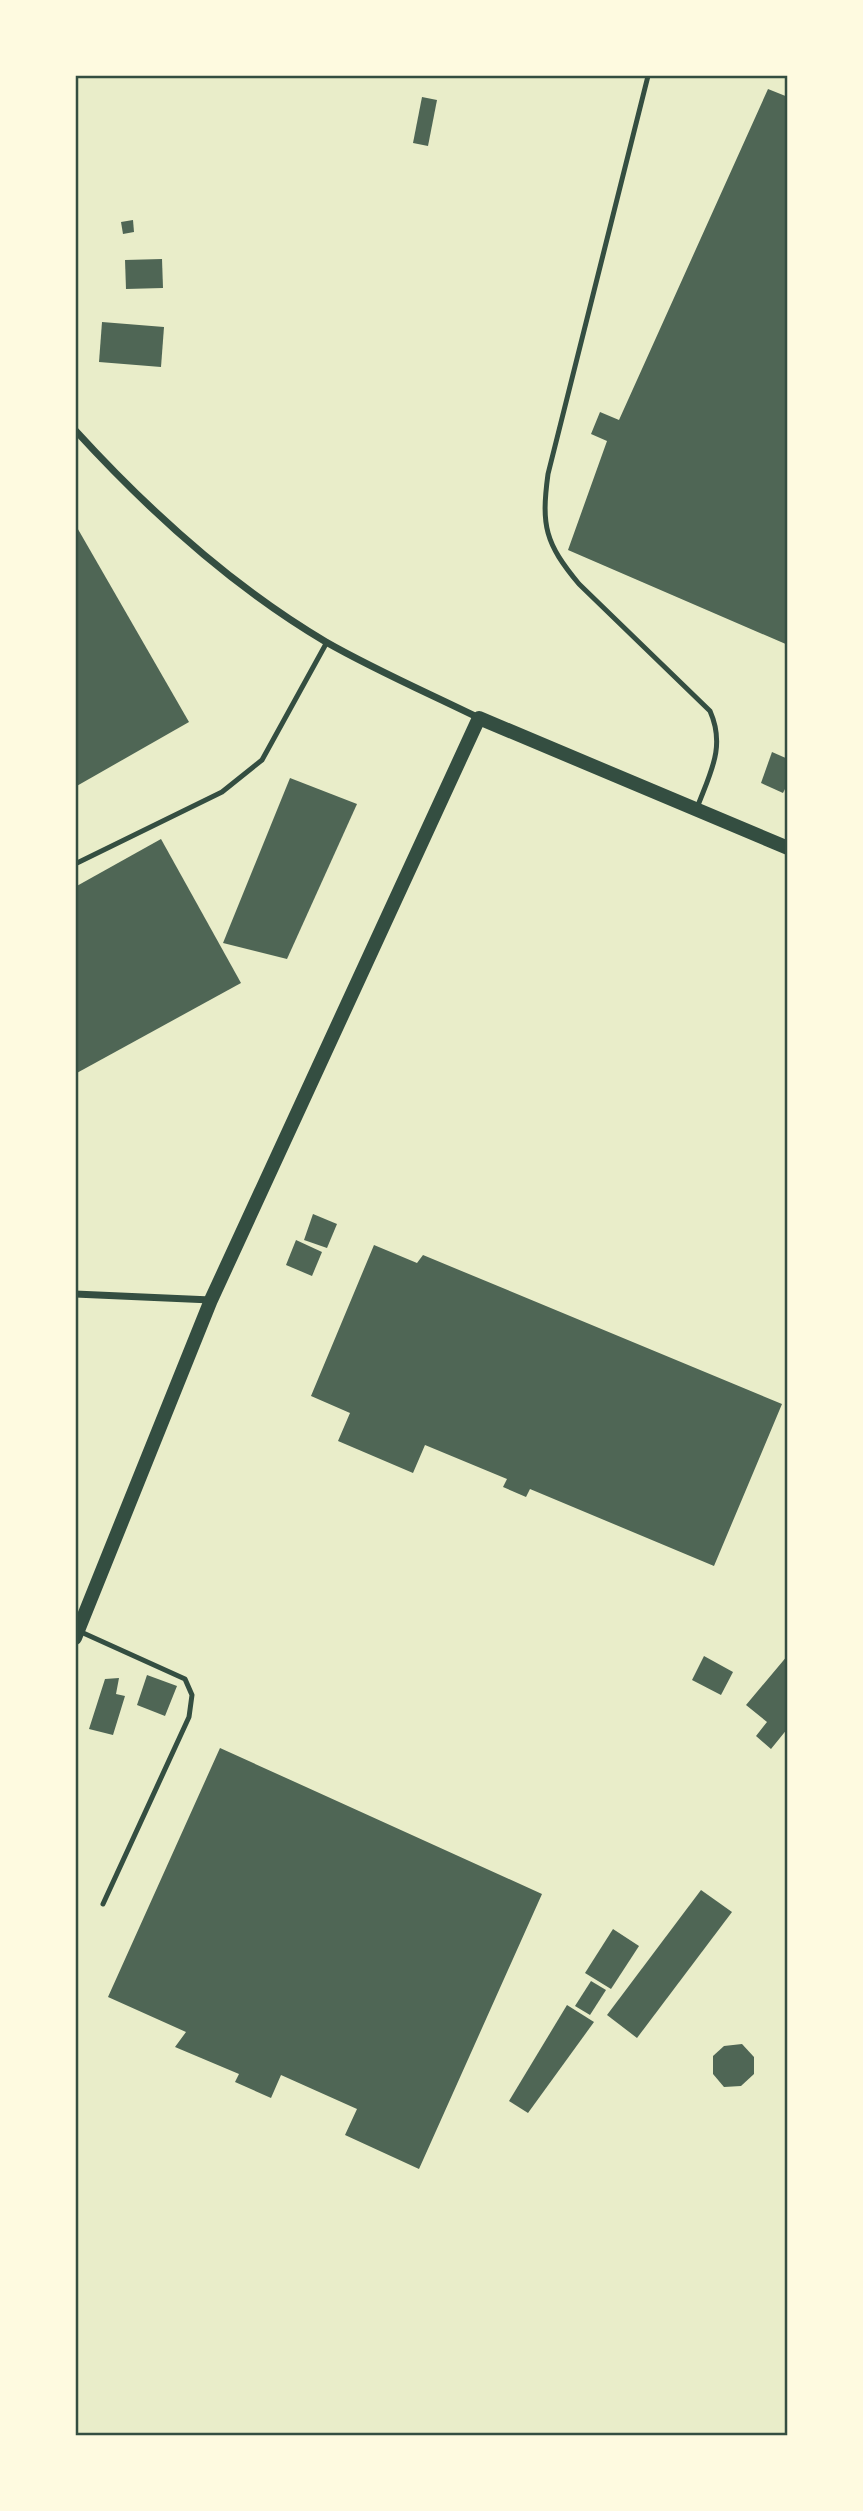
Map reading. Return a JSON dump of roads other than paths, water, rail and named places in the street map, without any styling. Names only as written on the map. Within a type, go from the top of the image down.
[{"type":"main road","points":[[77,1634],[211,1300],[479,718],[788,848]]},
{"type":"street","points":[[75,430],[119,478],[190,545],[327,642],[479,718]]},
{"type":"street","points":[[75,1294],[211,1300]]},
{"type":"lane","points":[[648,76],[548,474],[543,509],[550,541],[562,563],[579,584],[710,711],[717,727],[719,743],[697,809]]},
{"type":"lane","points":[[75,864],[222,792],[262,760],[327,642]]},
{"type":"lane","points":[[77,1634],[185,1679],[192,1695],[189,1717],[103,1904]]}]
